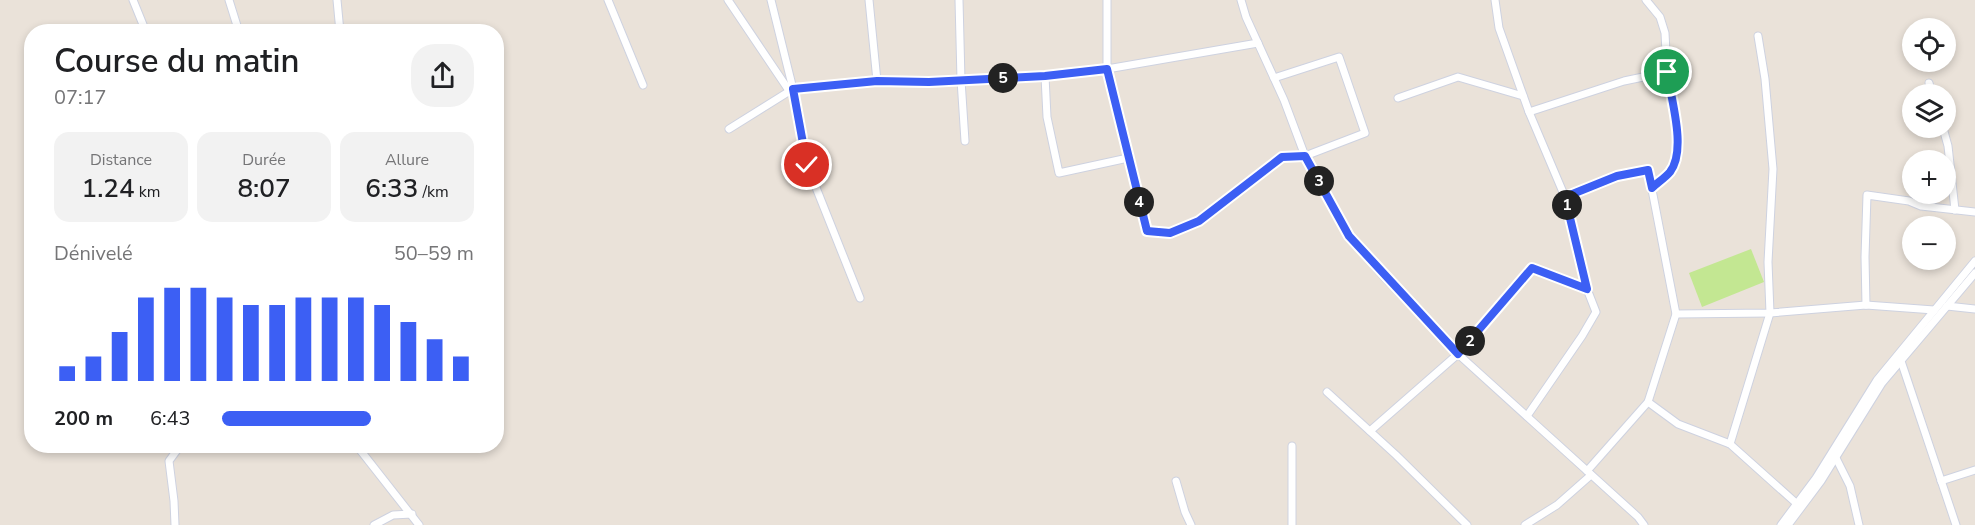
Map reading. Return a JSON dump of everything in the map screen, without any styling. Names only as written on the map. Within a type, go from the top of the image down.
[{"type":"street","points":[[229,0],[236,24]]},
{"type":"street","points":[[337,0],[339,24]]},
{"type":"street","points":[[608,0],[643,85]]},
{"type":"street","points":[[728,0],[792,90]]},
{"type":"street","points":[[771,0],[807,165],[860,298]]},
{"type":"street","points":[[869,0],[877,81]]},
{"type":"street","points":[[959,0],[965,141]]},
{"type":"street","points":[[1107,0],[1107,69],[1147,231],[1170,233],[1199,221],[1282,157],[1305,156],[1365,133],[1339,57],[1274,78]]},
{"type":"street","points":[[1241,0],[1305,156],[1349,236],[1458,354],[1638,517],[1644,525]]},
{"type":"street","points":[[1495,0],[1499,28],[1523,96],[1565,197],[1587,289],[1596,312],[1527,416]]},
{"type":"street","points":[[1646,0],[1660,17],[1665,33],[1667,72],[1679,140],[1678,155],[1670,172],[1652,188]]},
{"type":"street","points":[[135,1],[143,24]]},
{"type":"street","points":[[1730,444],[1770,313],[1768,262],[1773,169],[1765,79],[1758,36]]},
{"type":"street","points":[[729,129],[792,90],[877,81],[1045,76],[1107,69],[1258,43]]},
{"type":"street","points":[[1529,112],[1624,81],[1667,72]]},
{"type":"street","points":[[1045,76],[1047,117],[1059,172],[1128,158]]},
{"type":"street","points":[[1398,98],[1458,77],[1523,96]]},
{"type":"street","points":[[1946,138],[1955,210]]},
{"type":"street","points":[[1525,525],[1557,505],[1589,473],[1648,402],[1676,314],[1648,170],[1617,176],[1565,197]]},
{"type":"street","points":[[1866,305],[1867,195],[1909,201],[1921,206],[1975,212]]},
{"type":"street","points":[[1781,525],[1816,478],[1877,380],[1975,261]]},
{"type":"street","points":[[1370,431],[1458,354],[1532,268],[1587,289]]},
{"type":"street","points":[[1788,525],[1821,481],[1882,383],[1975,273]]},
{"type":"street","points":[[1676,314],[1770,313],[1866,305],[1934,310]]},
{"type":"street","points":[[1947,306],[1975,309]]},
{"type":"street","points":[[1901,361],[1956,525]]},
{"type":"street","points":[[1327,392],[1467,525]]},
{"type":"street","points":[[1648,402],[1678,424],[1730,444],[1796,503]]},
{"type":"street","points":[[1292,447],[1292,525]]},
{"type":"street","points":[[175,453],[169,461],[175,525]]},
{"type":"street","points":[[363,453],[419,525]]},
{"type":"street","points":[[1836,458],[1850,486],[1859,525]]},
{"type":"street","points":[[1941,481],[1975,470]]},
{"type":"street","points":[[1176,481],[1191,525]]},
{"type":"street","points":[[374,525],[393,515],[412,514]]},
{"type":"green space","points":[[1751,249],[1764,282],[1702,307],[1689,273]]},
{"type":"route","points":[[807,165],[793,89],[877,81],[929,82],[1045,76],[1107,69],[1147,231],[1170,233],[1199,221],[1282,157],[1305,156],[1349,236],[1385,278],[1458,354],[1532,268],[1587,289],[1565,197],[1598,182],[1648,170],[1652,188],[1670,172],[1678,155],[1679,140],[1667,72]]}]
